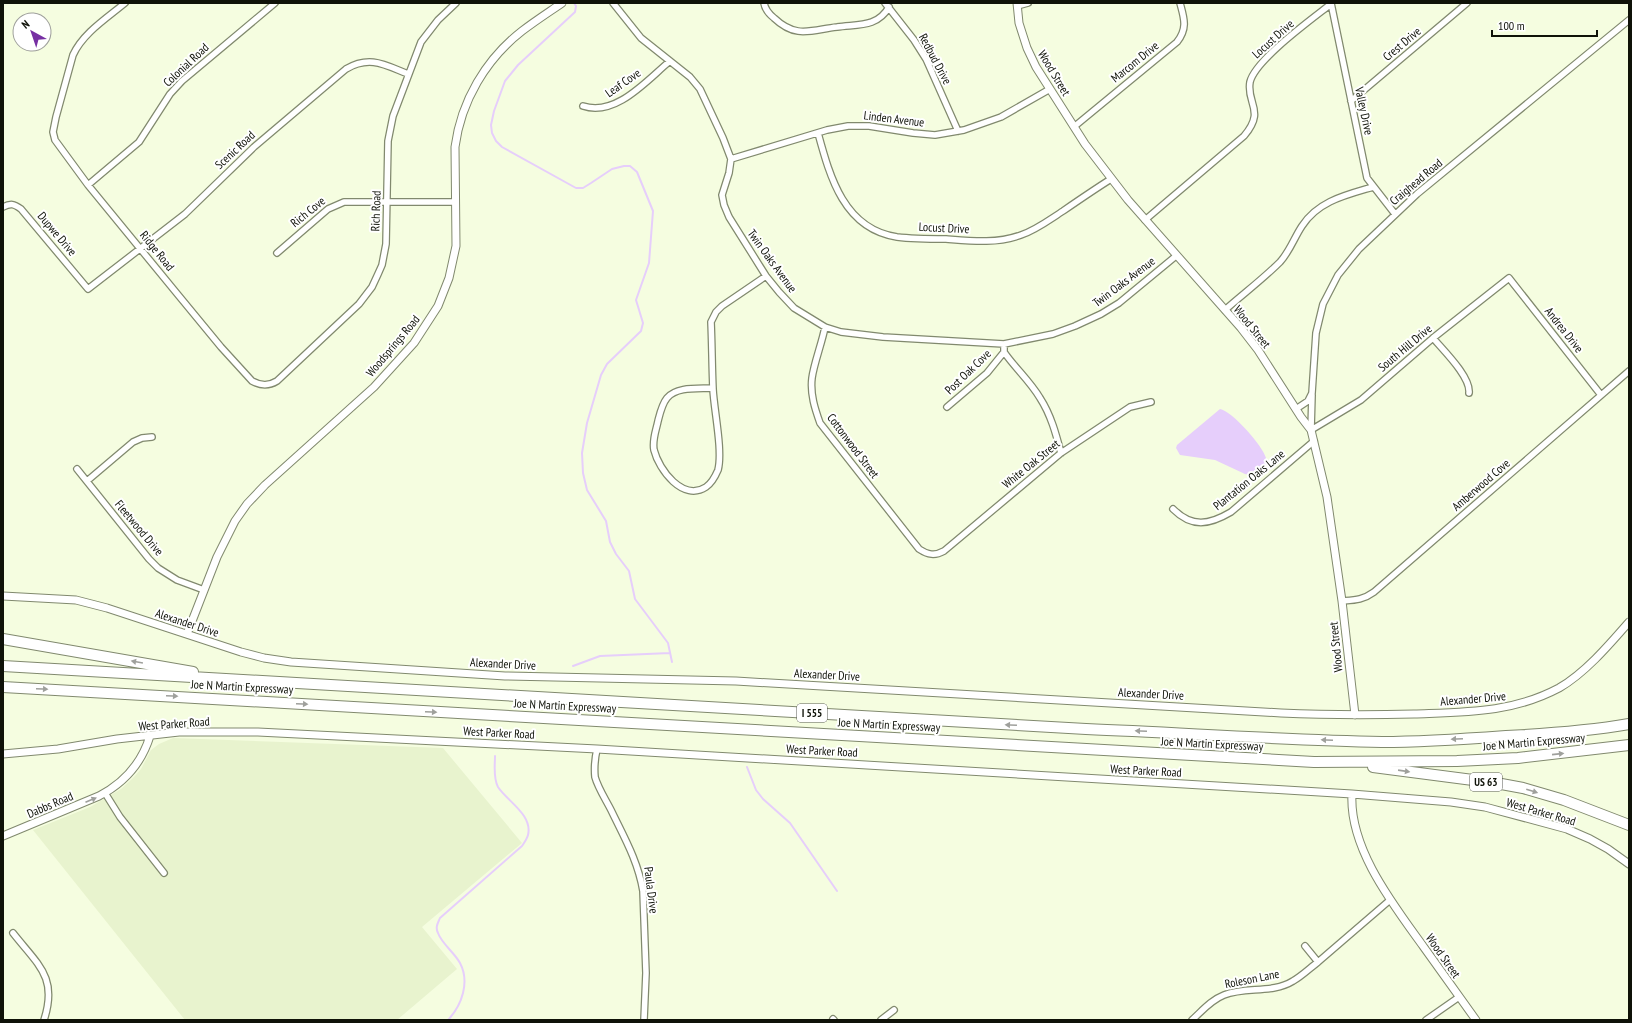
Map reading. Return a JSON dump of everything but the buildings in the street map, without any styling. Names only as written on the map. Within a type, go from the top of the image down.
[{"type":"highway","points":[[3,639],[244,680]]},
{"type":"highway","name":"Joe N Martin Expressway","points":[[3,666],[1078,729],[1384,742],[1467,739],[1538,734],[1626,724]]},
{"type":"highway","name":"Joe N Martin Expressway","points":[[3,687],[1260,760],[1337,762],[1457,762],[1526,757],[1629,745]]},
{"type":"highway","name":"US 63","points":[[1337,762],[1496,783],[1523,788],[1564,800],[1629,825]]},
{"type":"street","name":"Ridge Road","points":[[125,3],[84,38],[73,54],[53,132],[56,140],[88,185],[141,248],[220,347],[252,381],[259,385],[264,385]]},
{"type":"street","name":"Colonial Road","points":[[88,185],[139,142],[170,94],[182,81],[275,3]]},
{"type":"street","name":"Rich Road","points":[[264,385],[270,385],[277,381],[359,304],[372,287],[380,269],[385,251],[388,141],[394,116],[408,74],[424,36],[456,3]]},
{"type":"street","name":"Woodsprings Road","points":[[187,634],[217,557],[247,504],[265,485],[374,387],[414,343],[428,323],[438,306],[449,278],[456,246],[455,147],[457,132],[464,109],[484,71],[495,56],[521,32],[562,3]]},
{"type":"street","points":[[613,3],[641,38],[690,77],[700,89],[731,159]]},
{"type":"street","points":[[764,3],[769,14],[780,24],[792,30],[805,33],[838,27],[868,25],[882,16],[887,5]]},
{"type":"street","points":[[1017,5],[1028,3]]},
{"type":"street","name":"Marcom Drive","points":[[1075,126],[1177,42],[1185,25],[1180,3]]},
{"type":"street","name":"Crest Drive","points":[[1350,101],[1467,3]]},
{"type":"street","name":"Valley Drive","points":[[1331,4],[1367,178],[1395,214]]},
{"type":"street","name":"Locust Drive","points":[[1145,220],[1244,136],[1249,130],[1254,118],[1255,108],[1250,92],[1250,82],[1253,73],[1259,65],[1331,4]]},
{"type":"street","name":"Redbud Drive","points":[[887,5],[914,40],[926,59],[958,131]]},
{"type":"street","name":"Wood Street","points":[[1017,5],[1020,29],[1027,48],[1050,89],[1075,126],[1085,144],[1111,179],[1145,220],[1225,310],[1258,350],[1311,430],[1327,497],[1342,601],[1355,715]]},
{"type":"street","name":"Craighead Road","points":[[1311,430],[1316,333],[1327,294],[1338,275],[1367,240],[1395,214],[1629,20]]},
{"type":"street","name":"Scenic Road","points":[[88,289],[185,214],[254,147],[346,69],[361,62],[372,61],[408,74]]},
{"type":"street","name":"Leaf Cove","points":[[583,106],[603,108],[617,103],[636,90],[670,61]]},
{"type":"street","name":"Linden Avenue","points":[[731,159],[840,127],[861,125],[935,135],[958,131],[976,127],[1001,117],[1050,89]]},
{"type":"street","name":"Locust Drive","points":[[818,133],[828,172],[847,206],[867,225],[897,237],[986,242],[1008,239],[1041,226],[1111,179]]},
{"type":"street","name":"Twin Oaks Avenue","points":[[731,159],[729,173],[722,195],[724,205],[738,233],[766,276],[794,308],[825,327],[841,332],[883,337],[1004,344],[1053,334],[1081,324],[1101,314],[1119,302],[1176,256]]},
{"type":"street","points":[[1225,310],[1280,262],[1291,247],[1302,225],[1316,210],[1336,198],[1373,187]]},
{"type":"street","name":"Rich Cove","points":[[277,253],[328,209],[335,205],[351,201],[455,202]]},
{"type":"street","name":"Dupwe Drive","points":[[3,207],[9,204],[14,204],[21,209],[88,289]]},
{"type":"street","points":[[713,388],[683,390],[672,393],[666,398],[663,405],[653,439],[654,450],[658,461],[682,489],[690,491],[703,488],[710,484],[716,476],[719,466],[713,388],[711,322],[716,312],[727,302],[766,276]]},
{"type":"street","name":"South Hill Drive","points":[[1311,430],[1360,400],[1433,338],[1509,278]]},
{"type":"street","name":"Andrea Drive","points":[[1509,278],[1601,395]]},
{"type":"street","name":"Cottonwood Street","points":[[825,327],[812,378],[814,408],[820,423],[919,549],[932,555]]},
{"type":"street","points":[[1433,338],[1465,378],[1469,388],[1468,393]]},
{"type":"street","points":[[1004,344],[1004,352],[1029,382],[1047,410],[1052,421],[1061,453]]},
{"type":"street","name":"Post Oak Cove","points":[[947,408],[987,373],[1004,352]]},
{"type":"street","name":"Amberwood Cove","points":[[1342,601],[1367,598],[1629,371]]},
{"type":"street","points":[[1296,409],[1308,401],[1312,393]]},
{"type":"street","name":"White Oak Street","points":[[932,555],[944,551],[1061,453],[1130,407],[1152,402]]},
{"type":"street","points":[[87,481],[134,442],[146,437],[152,437]]},
{"type":"street","name":"Plantation Oaks Lane","points":[[1173,509],[1184,518],[1198,522],[1209,523],[1221,518],[1314,441]]},
{"type":"street","name":"Fleetwood Drive","points":[[77,469],[149,559],[158,568],[177,580],[204,590]]},
{"type":"street","name":"Alexander Drive","points":[[3,596],[76,600],[108,608],[240,652],[264,658],[291,662],[505,676],[736,682],[1281,713],[1355,715],[1494,710],[1517,705],[1538,698],[1560,687],[1593,662],[1629,622]]},
{"type":"street","name":"West Parker Road","points":[[3,754],[179,732],[258,732],[597,749],[1352,794],[1451,802],[1485,807],[1567,829],[1608,848],[1629,864]]},
{"type":"street","name":"Dabbs Road","points":[[3,836],[114,788],[131,772],[144,752],[150,736]]},
{"type":"street","name":"Paula Drive","points":[[597,749],[595,770],[597,784],[630,848],[642,885],[646,973],[644,1020]]},
{"type":"street","points":[[105,793],[120,817],[164,873]]},
{"type":"street","name":"Wood Street","points":[[1352,794],[1352,812],[1358,835],[1368,860],[1390,900],[1476,1020]]},
{"type":"street","name":"Roleson Lane","points":[[1192,1020],[1210,1003],[1224,995],[1238,991],[1262,990],[1294,981],[1390,900]]},
{"type":"street","points":[[13,934],[46,976],[49,990],[44,1020]]},
{"type":"street","points":[[1304,946],[1318,962]]},
{"type":"street","points":[[1426,1020],[1459,997]]},
{"type":"street","points":[[881,1020],[894,1010]]},
{"type":"shaded area","points":[[1220,409],[1239,422],[1264,453],[1266,458],[1266,466],[1262,471],[1251,475],[1245,474],[1215,460],[1180,455],[1176,448],[1177,445]]},
{"type":"shaded area","points":[[173,738],[443,748],[522,843],[422,927],[457,969],[397,1020],[185,1020],[33,830],[90,807],[121,789],[141,769],[151,750],[159,744]]},
{"type":"waterway","points":[[574,3],[576,6],[575,12],[518,65],[505,81],[494,111],[491,125],[492,133],[496,141],[502,147],[576,188],[583,188],[612,169],[630,166],[637,172],[653,211],[649,263],[636,300],[643,323],[641,331],[607,364],[601,375],[587,423],[582,453],[583,473],[587,490],[606,521],[610,542],[616,554],[629,571],[635,599],[668,643],[672,662]]},
{"type":"waterway","points":[[573,666],[600,656],[670,653]]},
{"type":"waterway","points":[[448,1020],[461,1000],[464,978],[460,963],[442,941],[437,931],[438,922],[440,918],[522,846],[528,835],[529,828],[527,821],[496,783],[495,756]]},
{"type":"waterway","points":[[747,767],[756,790],[763,799],[790,823],[837,891]]}]
